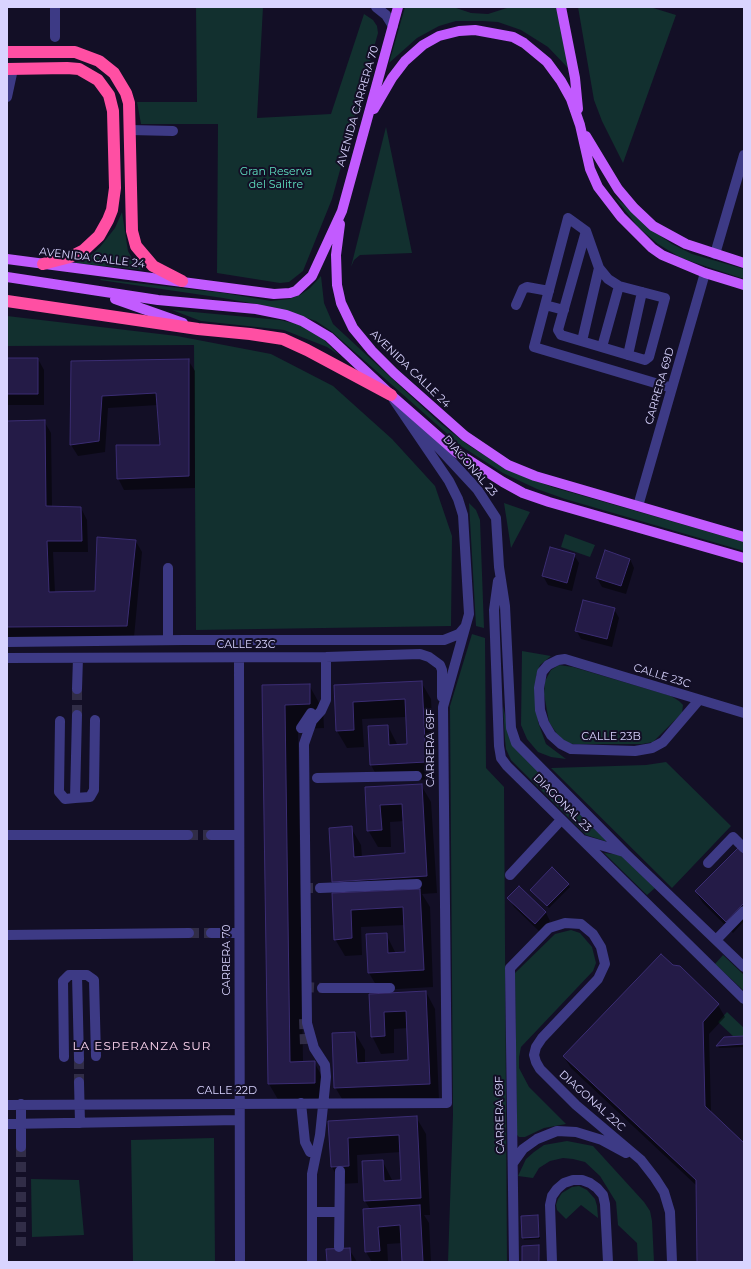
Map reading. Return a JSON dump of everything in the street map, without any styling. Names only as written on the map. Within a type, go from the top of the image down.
[{"type":"highway","points":[[7,52],[75,52],[92,57],[105,65],[114,74],[126,93],[130,113],[132,231],[136,246],[153,266],[182,281]]},
{"type":"highway","points":[[10,69],[79,69],[98,80],[109,94],[113,111],[115,188],[112,210],[108,220],[99,236],[84,250],[70,258],[43,264]]},
{"type":"highway","points":[[7,301],[198,329],[283,339],[390,394]]},
{"type":"main road","name":"AVENIDA CARRERA 70","points":[[342,211],[398,7]]},
{"type":"main road","points":[[561,7],[575,78],[580,125],[590,169],[598,188],[613,208],[652,248],[675,261],[744,286]]},
{"type":"main road","points":[[364,129],[388,84],[405,61],[423,45],[439,36],[458,31],[475,30],[513,37],[524,43],[547,62],[561,81],[571,100],[580,125],[618,189],[634,208],[653,226],[686,244],[744,263]]},
{"type":"main road","name":"AVENIDA CALLE 24","points":[[7,259],[274,294],[290,293],[296,291],[312,276],[342,211]]},
{"type":"main road","name":"AVENIDA CALLE 24","points":[[342,211],[336,255],[337,290],[354,328],[372,351],[449,423],[508,465],[535,476],[744,537]]},
{"type":"main road","points":[[7,278],[158,300],[256,309],[286,315],[302,321],[329,337],[390,394],[456,452],[523,493],[744,558]]},
{"type":"main road","points":[[96,292],[198,329]]},
{"type":"street","points":[[55,37],[56,7]]},
{"type":"street","points":[[376,7],[386,15],[393,26]]},
{"type":"street","points":[[7,97],[10,69]]},
{"type":"street","points":[[130,130],[173,131]]},
{"type":"street","points":[[715,254],[744,155]]},
{"type":"street","points":[[586,232],[558,330],[561,335],[645,360],[649,358],[664,298],[619,286],[608,278],[599,268],[586,232],[568,218],[534,347],[672,388]]},
{"type":"street","points":[[582,341],[599,268]]},
{"type":"street","name":"CARRERA 69D","points":[[638,506],[706,273]]},
{"type":"street","points":[[602,347],[619,286]]},
{"type":"street","points":[[516,305],[523,289],[527,287],[549,291]]},
{"type":"street","points":[[628,355],[642,292]]},
{"type":"street","points":[[545,305],[564,310]]},
{"type":"street","name":"DIAGONAL 23","points":[[390,394],[486,500],[496,518],[499,567],[505,606],[511,728],[516,742],[522,751],[625,853],[744,967]]},
{"type":"street","name":"CARRERA 69F","points":[[390,394],[449,481],[458,499],[463,515],[469,614],[443,707],[446,1102]]},
{"type":"street","name":"DIAGONAL 23","points":[[499,567],[494,610],[500,753],[507,766],[744,999]]},
{"type":"street","points":[[168,568],[168,640]]},
{"type":"street","name":"CALLE 23C","points":[[7,642],[168,640],[444,640],[459,634],[465,627]]},
{"type":"street","name":"CALLE 23C","points":[[7,658],[239,658],[420,654],[429,657],[440,665],[442,670],[443,707]]},
{"type":"street","points":[[312,1262],[312,1174],[320,1135],[326,1073],[325,1065],[310,1040],[307,1023],[304,744],[312,720],[320,711],[326,700],[326,657]]},
{"type":"street","points":[[77,689],[78,658]]},
{"type":"street","name":"CARRERA 70","points":[[239,658],[240,1262]]},
{"type":"street","name":"CALLE 23C","points":[[551,735],[544,723],[540,710],[539,688],[542,672],[552,662],[565,659],[744,713]]},
{"type":"street","points":[[301,728],[309,715],[326,700]]},
{"type":"street","name":"CALLE 23B","points":[[551,735],[560,744],[571,749],[635,750],[652,748],[663,742],[699,700]]},
{"type":"street","points":[[75,798],[77,715]]},
{"type":"street","points":[[60,720],[59,792],[65,798],[75,798],[90,797],[94,790],[95,720]]},
{"type":"street","points":[[317,778],[416,776]]},
{"type":"street","points":[[510,875],[561,820]]},
{"type":"street","points":[[7,836],[188,835]]},
{"type":"street","points":[[210,835],[239,835]]},
{"type":"street","points":[[708,863],[733,837],[744,848]]},
{"type":"street","points":[[581,840],[625,853]]},
{"type":"street","points":[[320,888],[417,884]]},
{"type":"street","points":[[716,940],[744,912]]},
{"type":"street","name":"CARRERA 69F","points":[[514,1262],[510,968],[549,928],[565,923],[580,924],[593,934],[602,947],[604,964],[598,979],[542,1038],[536,1046],[534,1056]]},
{"type":"street","points":[[7,935],[189,933]]},
{"type":"street","points":[[211,933],[239,933]]},
{"type":"street","points":[[64,1057],[63,982],[69,975],[90,976],[94,980],[96,1056]]},
{"type":"street","points":[[77,975],[79,1060]]},
{"type":"street","points":[[322,988],[390,988]]},
{"type":"street","points":[[304,1045],[317,1065],[326,1073]]},
{"type":"street","name":"DIAGONAL 22C","points":[[534,1056],[540,1069],[576,1105],[641,1160]]},
{"type":"street","points":[[79,1082],[80,1123]]},
{"type":"street","name":"CALLE 22D","points":[[7,1105],[446,1102]]},
{"type":"street","points":[[301,1103],[305,1142],[310,1152]]},
{"type":"street","points":[[21,1104],[21,1147]]},
{"type":"street","points":[[7,1124],[239,1120]]},
{"type":"street","points":[[513,1163],[524,1149],[537,1139],[558,1131],[576,1132],[602,1140],[641,1160],[664,1192],[670,1212],[672,1262]]},
{"type":"street","points":[[339,1247],[340,1171]]},
{"type":"street","points":[[552,1262],[550,1205],[552,1196],[557,1188],[564,1183],[573,1180],[590,1183],[598,1188],[603,1195],[605,1204],[608,1262]]},
{"type":"street","points":[[312,1212],[340,1212]]},
{"type":"green space","name":"Gran Reserva del Salitre","points":[[196,7],[263,7],[257,118],[331,114],[364,14],[373,20],[377,26],[378,33],[332,199],[303,271],[289,282],[280,283],[217,273],[218,124],[141,124],[137,102],[197,102]]},
{"type":"green space","points":[[405,7],[453,7],[471,13],[488,14],[510,7],[556,7],[569,69],[548,47],[521,30],[498,22],[482,21],[456,21],[439,26],[417,38],[389,63]]},
{"type":"green space","points":[[578,7],[650,7],[676,15],[623,163],[602,121],[594,100]]},
{"type":"green space","points":[[386,127],[412,253],[360,255],[354,260],[351,267]]},
{"type":"green space","points":[[614,196],[656,233],[672,244],[692,254],[744,269],[744,279],[681,258],[658,244],[638,227]]},
{"type":"green space","points":[[122,212],[128,251],[133,260],[143,270],[74,263],[91,255],[100,247],[115,228]]},
{"type":"green space","points":[[321,276],[324,303],[333,324],[440,423],[468,445],[503,467],[528,478],[552,487],[744,542],[744,551],[565,499],[537,489],[503,473],[461,446],[331,331],[316,321],[277,308],[223,298],[100,280],[224,293],[271,301],[289,299],[300,295],[310,288]]},
{"type":"green space","points":[[172,310],[280,320],[297,324],[310,329],[339,355],[327,347],[284,330],[201,321]]},
{"type":"green space","points":[[7,316],[177,336],[271,354],[333,386],[392,439],[435,486],[452,536],[451,626],[196,630],[194,345],[7,346]]},
{"type":"green space","points":[[469,503],[476,510],[480,520],[484,628],[476,626]]},
{"type":"green space","points":[[504,503],[530,512],[511,548]]},
{"type":"green space","points":[[565,534],[595,545],[590,557],[561,547]]},
{"type":"green space","points":[[472,634],[485,638],[486,768],[504,787],[507,1262],[448,1262],[453,1115],[450,706]]},
{"type":"green space","points":[[522,651],[551,656],[540,665],[536,676],[538,722],[546,744],[566,759],[551,757],[538,752],[527,739],[521,725]]},
{"type":"green space","points":[[559,665],[573,667],[671,696],[683,705],[682,713],[653,742],[642,744],[573,744],[565,742],[557,734],[549,722],[544,694],[545,681],[551,670]]},
{"type":"green space","points":[[503,706],[510,737],[608,842],[586,835],[511,760],[506,749]]},
{"type":"green space","points":[[666,762],[731,826],[672,888],[551,768],[646,765]]},
{"type":"green space","points":[[604,853],[621,855],[655,888],[647,895]]},
{"type":"green space","points":[[571,930],[580,933],[592,947],[596,963],[593,971],[521,1047],[519,1057],[519,1068],[529,1087],[566,1124],[544,1128],[525,1137],[519,1137],[517,1135],[515,973],[555,934]]},
{"type":"green space","points":[[723,955],[744,975],[744,991],[715,964]]},
{"type":"green space","points":[[727,1012],[744,1028],[744,1036],[734,1037],[718,1022]]},
{"type":"green space","points":[[214,1138],[215,1262],[133,1262],[131,1140]]},
{"type":"green space","points":[[567,1141],[593,1146],[644,1202],[650,1211],[652,1221],[654,1262],[638,1262],[637,1243],[618,1225],[616,1202],[600,1176],[585,1162],[563,1158],[550,1161],[539,1168],[533,1178],[518,1176],[526,1159],[534,1152],[544,1145]]},
{"type":"green space","points":[[31,1179],[79,1180],[84,1235],[32,1237]]},
{"type":"green space","points":[[579,1186],[587,1190],[595,1199],[598,1218],[581,1205],[566,1219],[557,1210],[556,1205],[562,1193],[572,1187]]},
{"type":"building","points":[[7,358],[38,358],[38,394],[7,394]]},
{"type":"building","points":[[189,359],[189,476],[117,479],[116,445],[160,445],[156,393],[102,396],[99,441],[70,445],[71,361]]},
{"type":"building","points":[[45,420],[46,506],[81,507],[82,541],[47,541],[49,592],[95,591],[97,537],[136,540],[127,626],[7,627],[7,421]]},
{"type":"building","points":[[550,547],[575,554],[567,583],[542,576]]},
{"type":"building","points":[[605,550],[630,559],[621,586],[596,578]]},
{"type":"building","points":[[583,600],[615,608],[607,639],[575,631]]},
{"type":"building","points":[[422,681],[426,762],[370,765],[368,726],[388,725],[389,745],[407,744],[405,699],[353,702],[354,730],[336,731],[334,685]]},
{"type":"building","points":[[310,684],[310,704],[285,705],[290,1062],[315,1061],[315,1083],[268,1084],[262,685]]},
{"type":"building","points":[[422,784],[427,876],[332,882],[329,828],[352,826],[354,857],[405,853],[402,804],[380,805],[382,830],[367,831],[365,787]]},
{"type":"building","points":[[738,848],[744,854],[744,903],[726,922],[695,891]]},
{"type":"building","points":[[552,867],[569,884],[547,906],[530,890]]},
{"type":"building","points":[[519,886],[546,912],[535,924],[507,898]]},
{"type":"building","points":[[420,889],[424,970],[368,973],[366,934],[387,933],[388,953],[405,952],[403,907],[351,910],[352,938],[334,940],[332,893]]},
{"type":"building","points":[[661,954],[673,965],[680,966],[719,1004],[703,1022],[705,1106],[744,1143],[744,1262],[697,1262],[696,1180],[563,1056]]},
{"type":"building","points":[[426,991],[430,1084],[334,1088],[332,1033],[355,1032],[357,1063],[408,1060],[406,1011],[384,1012],[385,1036],[371,1037],[369,994]]},
{"type":"building","points":[[744,1036],[744,1044],[716,1046],[724,1037]]},
{"type":"building","points":[[417,1116],[421,1198],[364,1201],[362,1161],[383,1160],[384,1181],[401,1180],[399,1135],[348,1138],[349,1166],[331,1167],[328,1121]]},
{"type":"building","points":[[420,1205],[423,1262],[402,1262],[400,1225],[378,1227],[380,1251],[365,1252],[363,1209]]},
{"type":"building","points":[[538,1215],[539,1237],[522,1238],[521,1216]]},
{"type":"building","points":[[539,1245],[539,1262],[522,1262],[522,1246]]},
{"type":"building","points":[[350,1248],[351,1262],[327,1262],[326,1249]]},
{"type":"tunnel","points":[[77,689],[77,715]]},
{"type":"tunnel","points":[[188,835],[211,835]]},
{"type":"tunnel","points":[[303,888],[320,888]]},
{"type":"tunnel","points":[[189,933],[211,933]]},
{"type":"tunnel","points":[[304,987],[322,988]]},
{"type":"tunnel","points":[[304,1019],[305,1045]]},
{"type":"tunnel","points":[[79,1059],[79,1082]]},
{"type":"tunnel","points":[[21,1147],[21,1246]]},
{"type":"district","name":"LA ESPERANZA SUR","points":[[142,1046]]}]
